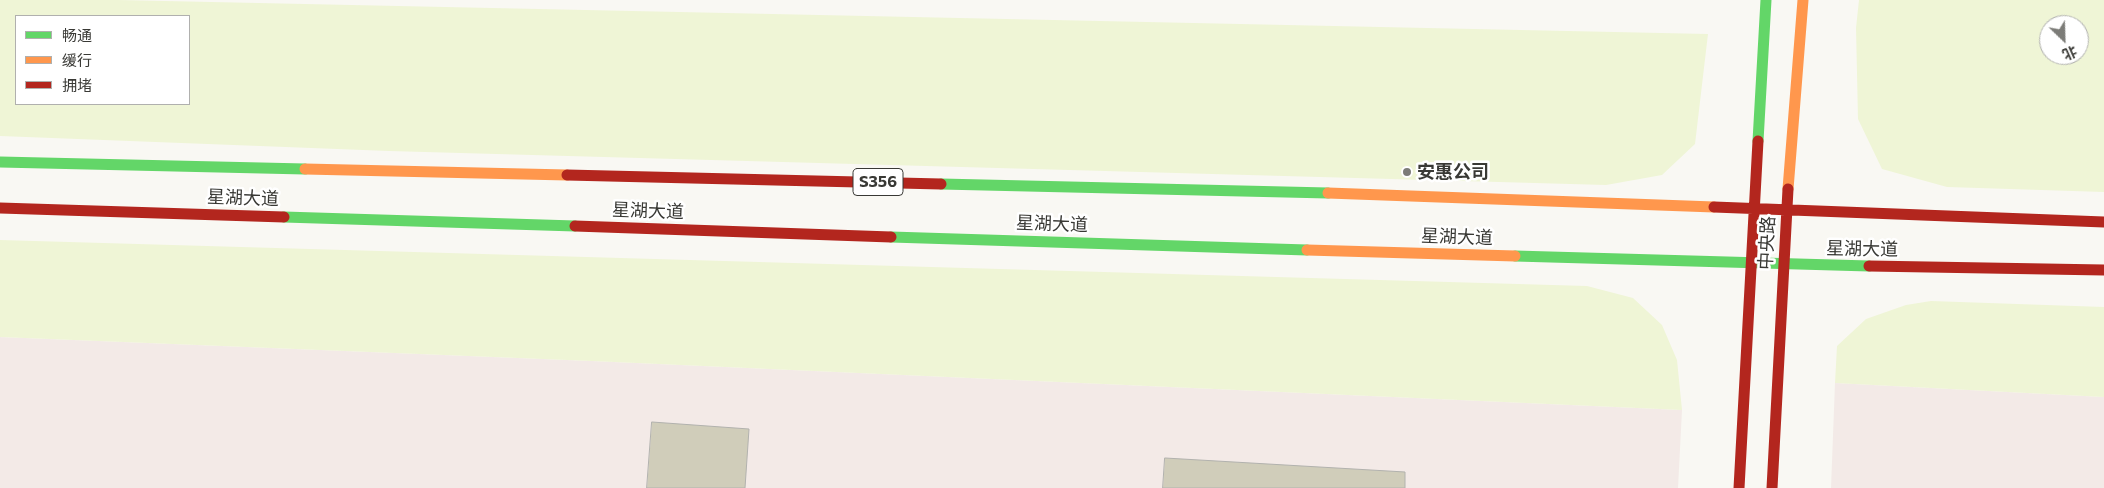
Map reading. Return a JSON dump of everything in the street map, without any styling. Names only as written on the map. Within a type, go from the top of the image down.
[{"type":"main road","name":"中央路","points":[[1739,488],[1766,0]]},
{"type":"main road","name":"中央路","points":[[1772,488],[1786,208],[1802,0]]},
{"type":"main road","name":"星湖大道","points":[[0,162],[1420,195],[2104,222]]},
{"type":"main road","name":"星湖大道","points":[[0,208],[1783,265],[2104,270]]},
{"type":"shaded area","points":[[0,337],[592,361],[1682,410],[1678,488],[0,488]]},
{"type":"shaded area","points":[[1835,383],[2104,397],[2104,488],[1831,488]]},
{"type":"green space","points":[[0,0],[118,0],[1708,34],[1695,144],[1662,175],[1606,185],[389,151],[0,136]]},
{"type":"green space","points":[[1859,0],[2104,0],[2104,192],[1947,187],[1882,169],[1858,119],[1856,28]]},
{"type":"green space","points":[[0,240],[1587,286],[1633,298],[1662,325],[1677,360],[1682,410],[592,361],[0,337]]},
{"type":"green space","points":[[1931,301],[2104,307],[2104,397],[1835,383],[1837,346],[1866,319],[1906,305]]},
{"type":"building","points":[[652,422],[749,429],[745,488],[647,488]]},
{"type":"building","points":[[1165,458],[1405,472],[1405,488],[1163,488]]},
{"type":"traffic: fast","points":[[1758,141],[1766,0]]},
{"type":"traffic: fast","points":[[0,162],[305,169]]},
{"type":"traffic: fast","points":[[941,184],[1328,193]]},
{"type":"traffic: fast","points":[[284,217],[575,226]]},
{"type":"traffic: fast","points":[[891,237],[1307,250]]},
{"type":"traffic: fast","points":[[1515,256],[1869,266]]},
{"type":"traffic: slow","points":[[1788,189],[1803,0]]},
{"type":"traffic: slow","points":[[305,169],[567,175]]},
{"type":"traffic: slow","points":[[1328,193],[1714,207]]},
{"type":"traffic: slow","points":[[1307,250],[1515,256]]},
{"type":"traffic: jam","points":[[1739,488],[1758,141]]},
{"type":"traffic: jam","points":[[567,175],[941,184]]},
{"type":"traffic: jam","points":[[1772,488],[1788,189]]},
{"type":"traffic: jam","points":[[1714,207],[2104,222]]},
{"type":"traffic: jam","points":[[0,208],[284,217]]},
{"type":"traffic: jam","points":[[575,226],[891,237]]},
{"type":"traffic: jam","points":[[1869,266],[2104,270]]},
{"type":"place","name":"安惠公司","points":[[1407,172]]}]
